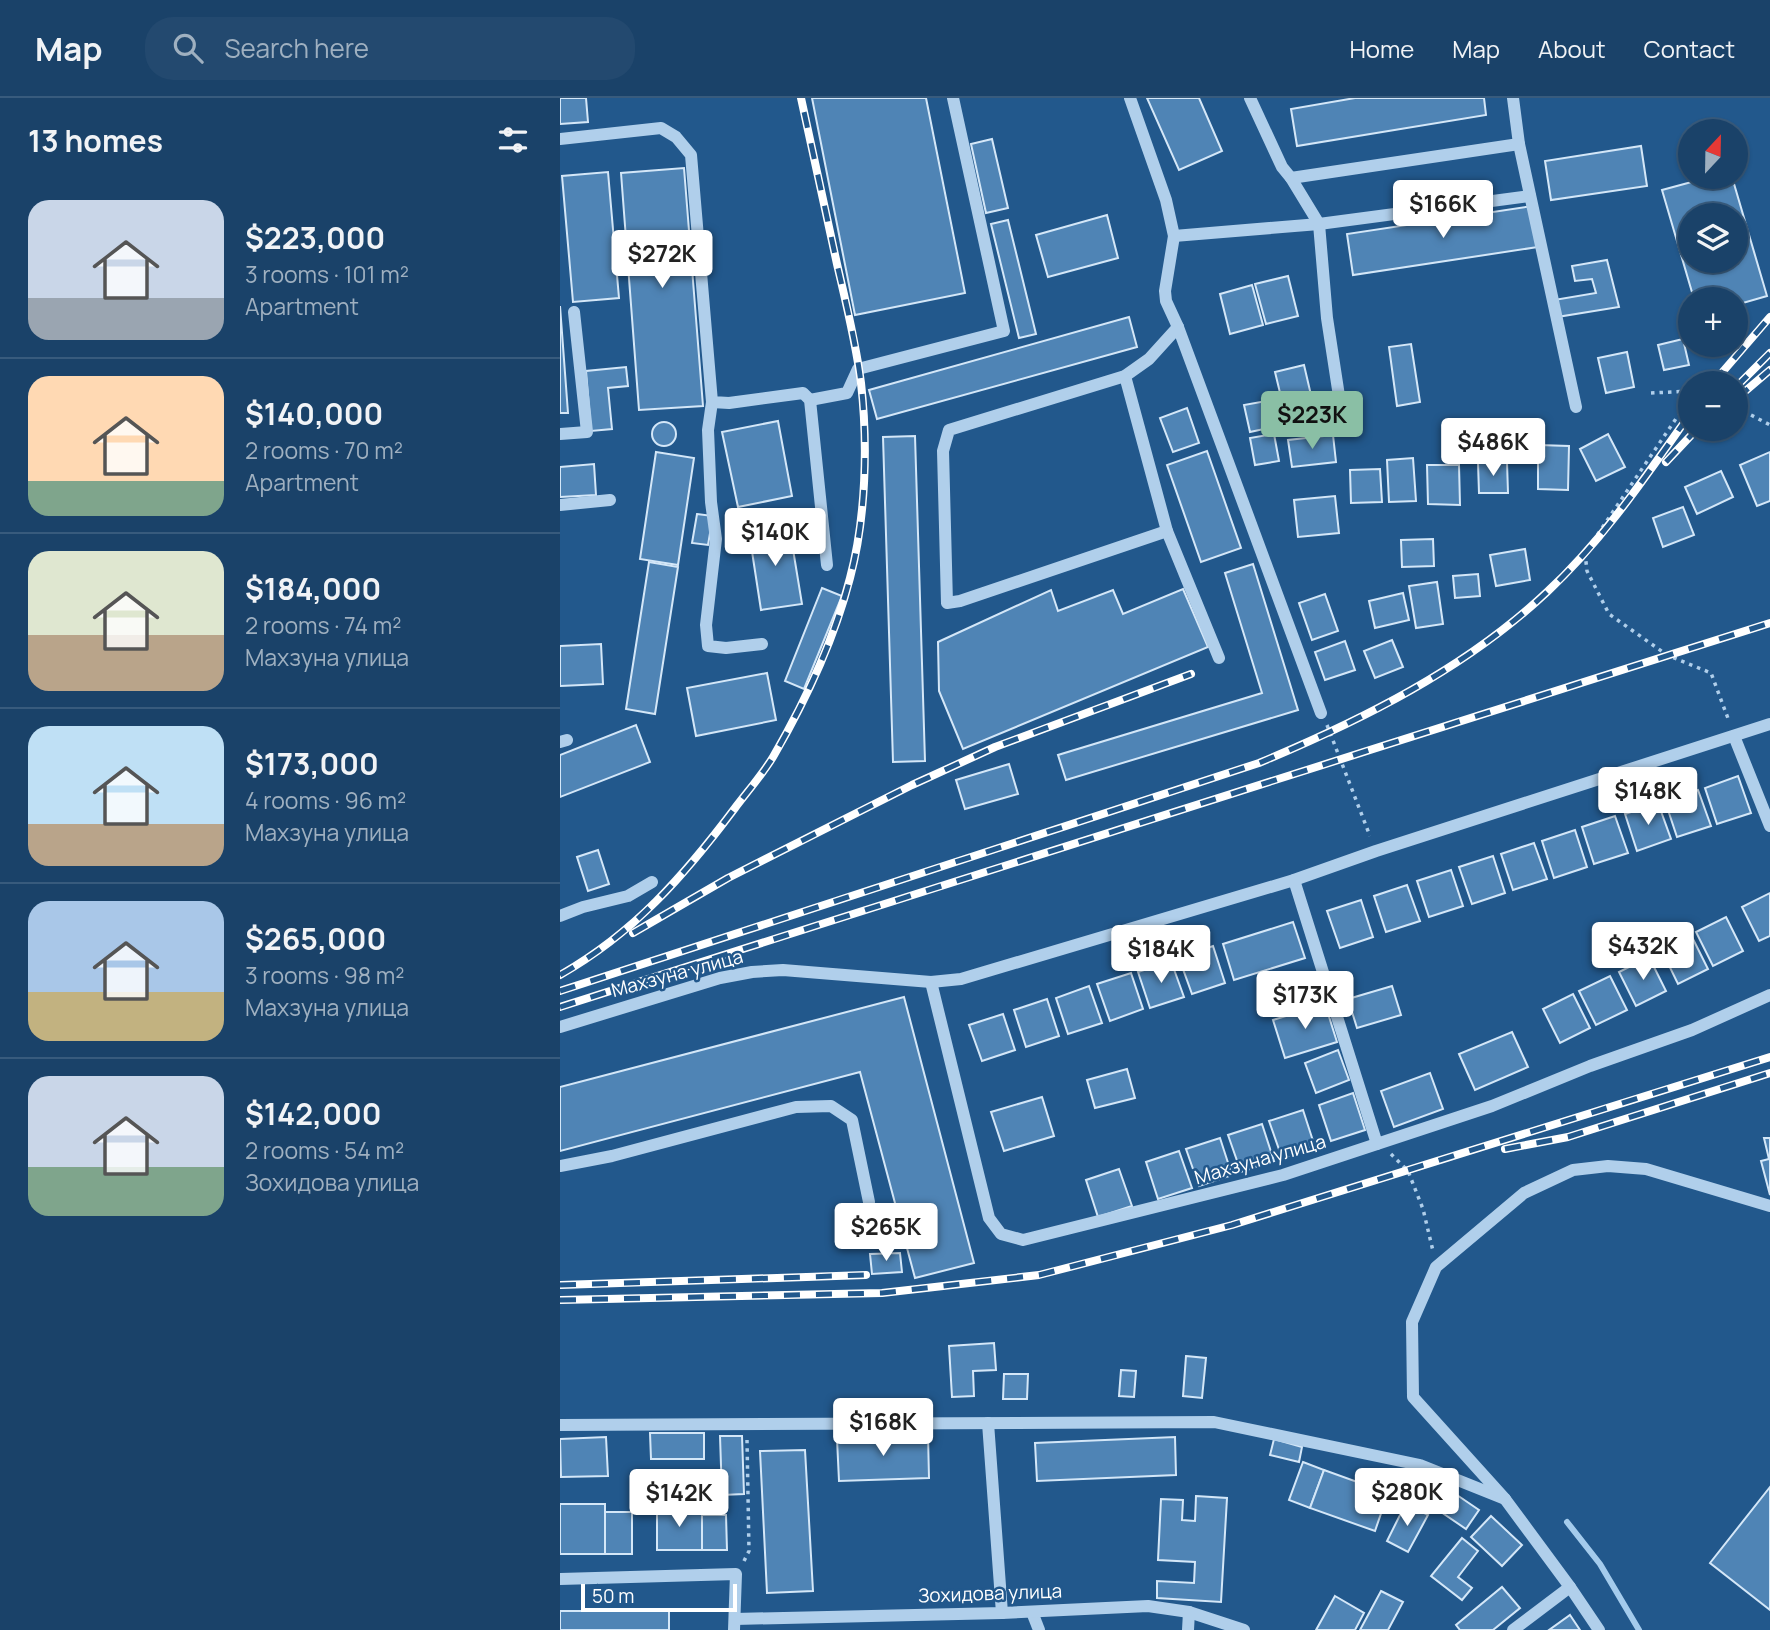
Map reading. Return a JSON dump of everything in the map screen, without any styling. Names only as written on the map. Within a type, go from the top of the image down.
[{"type":"street","points":[[810,400],[846,393],[858,369],[1004,331],[953,98]]},
{"type":"street","points":[[1130,98],[1166,200],[1174,236],[1165,291],[1166,301],[1321,713]]},
{"type":"street","points":[[1250,98],[1282,167],[1320,224],[1327,318],[1341,409]]},
{"type":"street","points":[[1513,98],[1519,144],[1576,407]]},
{"type":"street","points":[[560,139],[661,128],[676,137],[691,155],[712,402],[708,430],[711,502],[716,539],[706,625],[708,646],[726,648],[762,644]]},
{"type":"street","points":[[1291,178],[1519,144]]},
{"type":"street","points":[[1174,236],[1320,224],[1530,196]]},
{"type":"street","points":[[560,434],[587,432],[574,312]]},
{"type":"street","points":[[1167,531],[960,601],[947,603],[943,451],[949,430],[1125,376],[1149,359],[1178,327]]},
{"type":"street","points":[[1125,376],[1167,531],[1219,658]]},
{"type":"street","points":[[712,402],[729,403],[803,393],[810,400],[827,565]]},
{"type":"street","points":[[560,505],[610,500]]},
{"type":"street","name":"Махзуна улица","points":[[560,1027],[720,978],[752,972],[783,970],[931,982],[961,979],[1294,880],[1376,850],[1770,724]]},
{"type":"street","points":[[1734,736],[1770,826]]},
{"type":"street","points":[[1294,880],[1377,1144]]},
{"type":"street","points":[[560,916],[583,907],[628,896],[652,882]]},
{"type":"street","name":"Махзуна улица","points":[[931,982],[989,1218],[997,1230],[1006,1236],[1023,1240],[1283,1175],[1492,1106],[1590,1066],[1692,1030],[1770,995]]},
{"type":"street","points":[[560,1166],[612,1156],[796,1107],[831,1106],[852,1120],[869,1202]]},
{"type":"street","points":[[1599,1630],[1505,1499],[1413,1397],[1412,1322],[1436,1267],[1524,1193],[1573,1170],[1608,1166],[1646,1170],[1770,1206]]},
{"type":"street","points":[[560,1425],[1214,1422],[1420,1465],[1505,1499]]},
{"type":"street","points":[[988,1423],[1002,1613]]},
{"type":"street","points":[[560,1579],[736,1574]]},
{"type":"street","name":"Зохидова улица","points":[[736,1574],[734,1624],[1148,1606],[1189,1612],[1244,1630]]},
{"type":"street","points":[[1513,1630],[1570,1587]]},
{"type":"street","points":[[1032,1612],[1039,1630]]},
{"type":"street","points":[[1188,1630],[1189,1612]]},
{"type":"path","points":[[1651,393],[1678,392]]},
{"type":"path","points":[[1748,413],[1770,425]]},
{"type":"path","points":[[1678,416],[1585,552],[1587,571],[1609,614],[1667,655],[1711,673],[1734,736]]},
{"type":"path","points":[[1321,713],[1376,850]]},
{"type":"path","points":[[1377,1144],[1385,1148],[1408,1171],[1423,1209],[1436,1267]]},
{"type":"path","points":[[736,1574],[749,1551],[747,1424]]},
{"type":"building","points":[[560,98],[586,98],[588,122],[560,124]]},
{"type":"building","points":[[812,98],[926,98],[965,293],[855,315]]},
{"type":"building","points":[[1147,98],[1199,98],[1222,151],[1179,170]]},
{"type":"building","points":[[1355,98],[1484,98],[1486,115],[1297,146],[1291,109]]},
{"type":"building","points":[[992,139],[1008,208],[986,213],[971,144]]},
{"type":"building","points":[[1641,146],[1647,186],[1551,200],[1545,161]]},
{"type":"building","points":[[684,168],[703,406],[639,410],[621,173]]},
{"type":"building","points":[[608,172],[619,298],[573,302],[562,176]]},
{"type":"building","points":[[1678,186],[1678,189],[1736,189],[1740,203],[1678,203],[1678,244],[1662,190]]},
{"type":"building","points":[[1532,206],[1538,247],[1353,275],[1347,234]]},
{"type":"building","points":[[1107,215],[1118,258],[1048,277],[1036,235]]},
{"type":"building","points":[[1008,220],[1036,334],[1019,338],[991,224]]},
{"type":"building","points":[[1748,231],[1767,296],[1748,302],[1748,287],[1690,287],[1686,273],[1748,273]]},
{"type":"building","points":[[1607,260],[1619,307],[1557,317],[1554,300],[1596,293],[1592,279],[1575,281],[1572,266]]},
{"type":"building","points":[[1288,276],[1298,316],[1266,324],[1255,284]]},
{"type":"building","points":[[1252,285],[1263,325],[1230,334],[1220,294]]},
{"type":"building","points":[[560,306],[568,413],[560,413]]},
{"type":"building","points":[[1129,317],[1137,347],[877,419],[869,390]]},
{"type":"building","points":[[1678,340],[1678,357],[1687,357],[1689,365],[1664,370],[1658,345]]},
{"type":"building","points":[[1411,344],[1420,402],[1397,406],[1389,347]]},
{"type":"building","points":[[1627,352],[1634,387],[1606,393],[1598,358]]},
{"type":"building","points":[[1304,365],[1311,395],[1282,401],[1275,372]]},
{"type":"building","points":[[626,367],[628,386],[608,388],[612,429],[591,431],[586,371]]},
{"type":"building","points":[[1277,399],[1282,425],[1250,432],[1244,405]]},
{"type":"building","points":[[1187,408],[1199,443],[1173,452],[1160,418]]},
{"type":"building","points":[[778,421],[792,496],[738,507],[722,432]]},
{"type":"building","points":[[664,422],[675,429],[676,434],[669,445],[664,446],[653,439],[652,434],[659,423]]},
{"type":"building","points":[[1274,434],[1279,461],[1255,465],[1250,438]]},
{"type":"building","points":[[1608,434],[1625,467],[1596,481],[1580,449]]},
{"type":"building","points":[[1333,435],[1336,462],[1292,467],[1288,440]]},
{"type":"building","points":[[915,436],[925,761],[893,762],[883,437]]},
{"type":"building","points":[[1538,445],[1569,446],[1568,490],[1538,489]]},
{"type":"building","points":[[1207,451],[1241,548],[1201,562],[1167,465]]},
{"type":"building","points":[[656,452],[694,458],[678,565],[640,559]]},
{"type":"building","points":[[1770,452],[1770,501],[1757,506],[1740,465]]},
{"type":"building","points":[[1413,458],[1416,501],[1389,502],[1387,460]]},
{"type":"building","points":[[1507,462],[1508,493],[1479,493],[1478,463]]},
{"type":"building","points":[[594,464],[596,495],[560,497],[560,467]]},
{"type":"building","points":[[1427,465],[1459,465],[1460,505],[1428,504]]},
{"type":"building","points":[[1380,469],[1382,502],[1351,503],[1350,470]]},
{"type":"building","points":[[1721,471],[1733,497],[1697,514],[1685,487]]},
{"type":"building","points":[[1335,496],[1339,533],[1298,537],[1294,500]]},
{"type":"building","points":[[1683,507],[1694,535],[1663,547],[1653,518]]},
{"type":"building","points":[[697,514],[713,516],[708,545],[692,543]]},
{"type":"building","points":[[789,525],[802,604],[761,610],[749,532]]},
{"type":"building","points":[[1433,539],[1434,566],[1402,567],[1401,540]]},
{"type":"building","points":[[1525,549],[1530,580],[1496,586],[1490,555]]},
{"type":"building","points":[[649,562],[678,567],[655,714],[626,709]]},
{"type":"building","points":[[1253,564],[1298,710],[1066,780],[1058,755],[1262,693],[1225,573]]},
{"type":"building","points":[[1478,574],[1480,596],[1455,598],[1453,576]]},
{"type":"building","points":[[1437,582],[1443,624],[1416,628],[1409,586]]},
{"type":"building","points":[[822,588],[842,596],[804,689],[785,681]]},
{"type":"building","points":[[1183,589],[1208,647],[963,749],[939,691],[938,642],[1051,590],[1058,611],[1113,590],[1123,614]]},
{"type":"building","points":[[1403,593],[1409,620],[1375,628],[1369,601]]},
{"type":"building","points":[[1325,594],[1338,631],[1312,640],[1299,603]]},
{"type":"building","points":[[1392,640],[1403,667],[1375,678],[1364,651]]},
{"type":"building","points":[[1345,641],[1355,670],[1325,680],[1315,652]]},
{"type":"building","points":[[601,644],[603,684],[560,686],[560,646]]},
{"type":"building","points":[[767,673],[776,720],[696,736],[687,688]]},
{"type":"building","points":[[636,725],[650,762],[560,797],[560,755]]},
{"type":"building","points":[[1009,764],[1018,794],[965,809],[956,780]]},
{"type":"building","points":[[1738,776],[1751,813],[1717,824],[1705,788]]},
{"type":"building","points":[[1698,790],[1711,826],[1677,837],[1665,801]]},
{"type":"building","points":[[1658,803],[1671,839],[1637,851],[1625,814]]},
{"type":"building","points":[[1615,816],[1628,853],[1594,864],[1582,827]]},
{"type":"building","points":[[1575,830],[1587,867],[1554,878],[1542,841]]},
{"type":"building","points":[[1534,843],[1547,879],[1513,890],[1501,854]]},
{"type":"building","points":[[598,850],[609,884],[588,891],[577,857]]},
{"type":"building","points":[[1493,856],[1505,893],[1472,904],[1459,867]]},
{"type":"building","points":[[1451,870],[1463,906],[1429,917],[1417,881]]},
{"type":"building","points":[[1407,885],[1420,921],[1386,932],[1374,896]]},
{"type":"building","points":[[1770,893],[1770,936],[1759,941],[1742,907]]},
{"type":"building","points":[[1361,900],[1373,937],[1340,948],[1327,911]]},
{"type":"building","points":[[1726,917],[1743,951],[1713,966],[1696,932]]},
{"type":"building","points":[[1293,922],[1305,958],[1234,980],[1223,944]]},
{"type":"building","points":[[1691,935],[1708,969],[1678,984],[1661,949]]},
{"type":"building","points":[[1213,946],[1225,983],[1192,994],[1179,958]]},
{"type":"building","points":[[1649,957],[1666,991],[1636,1006],[1619,972]]},
{"type":"building","points":[[1171,961],[1184,997],[1150,1008],[1138,972]]},
{"type":"building","points":[[1131,973],[1143,1009],[1110,1021],[1097,984]]},
{"type":"building","points":[[1610,976],[1627,1010],[1596,1025],[1579,991]]},
{"type":"building","points":[[1089,986],[1102,1023],[1068,1034],[1056,998]]},
{"type":"building","points":[[1392,986],[1401,1015],[1357,1028],[1348,999]]},
{"type":"building","points":[[1573,994],[1590,1028],[1560,1043],[1543,1009]]},
{"type":"building","points":[[904,997],[974,1263],[915,1278],[860,1072],[560,1151],[560,1087]]},
{"type":"building","points":[[1047,999],[1059,1036],[1026,1047],[1014,1010]]},
{"type":"building","points":[[1325,1004],[1337,1042],[1285,1058],[1273,1020]]},
{"type":"building","points":[[1003,1014],[1015,1050],[982,1061],[969,1025]]},
{"type":"building","points":[[1512,1032],[1528,1067],[1475,1090],[1459,1054]]},
{"type":"building","points":[[1338,1050],[1349,1080],[1316,1093],[1305,1063]]},
{"type":"building","points":[[1127,1069],[1135,1098],[1095,1108],[1087,1080]]},
{"type":"building","points":[[1430,1073],[1443,1109],[1394,1127],[1381,1091]]},
{"type":"building","points":[[1353,1093],[1365,1130],[1331,1141],[1319,1105]]},
{"type":"building","points":[[1042,1097],[1054,1136],[1004,1151],[991,1112]]},
{"type":"building","points":[[1303,1110],[1315,1147],[1282,1158],[1269,1121]]},
{"type":"building","points":[[1262,1124],[1274,1161],[1241,1172],[1228,1135]]},
{"type":"building","points":[[1220,1138],[1232,1175],[1199,1186],[1186,1149]]},
{"type":"building","points":[[1764,1138],[1770,1138],[1770,1195],[1761,1161],[1769,1159]]},
{"type":"building","points":[[1179,1151],[1192,1188],[1158,1199],[1146,1162]]},
{"type":"building","points":[[1119,1169],[1132,1206],[1098,1217],[1086,1180]]},
{"type":"building","points":[[900,1253],[902,1272],[872,1274],[870,1254]]},
{"type":"building","points":[[994,1343],[996,1370],[973,1371],[974,1396],[952,1397],[949,1346]]},
{"type":"building","points":[[1186,1356],[1206,1358],[1202,1398],[1183,1396]]},
{"type":"building","points":[[1121,1370],[1136,1371],[1134,1397],[1119,1396]]},
{"type":"building","points":[[1004,1374],[1028,1374],[1027,1399],[1003,1399]]},
{"type":"building","points":[[650,1433],[704,1433],[704,1459],[651,1459]]},
{"type":"building","points":[[928,1435],[929,1478],[839,1481],[837,1439]]},
{"type":"building","points":[[720,1436],[742,1436],[744,1494],[722,1495]]},
{"type":"building","points":[[606,1437],[608,1476],[561,1477],[560,1439]]},
{"type":"building","points":[[1175,1437],[1176,1475],[1037,1481],[1035,1443]]},
{"type":"building","points":[[1274,1439],[1302,1447],[1299,1462],[1270,1455]]},
{"type":"building","points":[[805,1450],[813,1591],[767,1593],[760,1451]]},
{"type":"building","points":[[1303,1462],[1324,1470],[1310,1508],[1289,1500]]},
{"type":"building","points":[[1324,1470],[1388,1493],[1375,1531],[1310,1508]]},
{"type":"building","points":[[1415,1484],[1440,1492],[1435,1506],[1410,1498]]},
{"type":"building","points":[[1770,1487],[1770,1610],[1710,1563]]},
{"type":"building","points":[[1454,1493],[1479,1510],[1466,1529],[1441,1512]]},
{"type":"building","points":[[1196,1496],[1227,1498],[1221,1602],[1157,1598],[1157,1581],[1194,1583],[1195,1562],[1158,1560],[1161,1499],[1183,1500],[1182,1520],[1195,1521]]},
{"type":"building","points":[[1406,1503],[1428,1515],[1408,1552],[1387,1541]]},
{"type":"building","points":[[560,1504],[605,1504],[605,1554],[560,1554]]},
{"type":"building","points":[[657,1509],[702,1509],[702,1550],[657,1550]]},
{"type":"building","points":[[605,1512],[632,1512],[632,1554],[605,1554]]},
{"type":"building","points":[[702,1515],[726,1515],[727,1550],[702,1550]]},
{"type":"building","points":[[1491,1516],[1522,1545],[1502,1566],[1471,1537]]},
{"type":"building","points":[[1462,1538],[1478,1551],[1458,1577],[1472,1588],[1462,1600],[1431,1576]]},
{"type":"building","points":[[1502,1587],[1520,1608],[1493,1630],[1460,1630],[1456,1625]]},
{"type":"building","points":[[1381,1591],[1403,1602],[1388,1630],[1360,1630]]},
{"type":"building","points":[[1335,1596],[1364,1613],[1355,1630],[1316,1630]]},
{"type":"building","points":[[560,1611],[669,1611],[669,1630],[560,1630]]},
{"type":"building","points":[[1570,1615],[1580,1630],[1549,1630]]},
{"type":"waterway","points":[[1567,1522],[1600,1564],[1639,1630]]},
{"type":"railway","points":[[560,975],[611,941],[677,880],[764,770],[785,736],[818,670],[850,578],[859,531],[864,481],[861,383],[801,98]]},
{"type":"railway","points":[[1723,371],[1770,317]]},
{"type":"railway","points":[[1748,375],[1770,353]]},
{"type":"railway","points":[[1748,389],[1770,370]]},
{"type":"railway","points":[[560,991],[1259,763],[1374,710],[1447,669],[1515,620],[1547,592],[1605,529],[1678,431]]},
{"type":"railway","points":[[1666,462],[1686,441]]},
{"type":"railway","points":[[560,1007],[1770,623]]},
{"type":"railway","points":[[633,933],[728,878],[912,785],[995,747],[1191,674]]},
{"type":"railway","points":[[560,1300],[882,1293],[1039,1275],[1232,1225],[1770,1057]]},
{"type":"railway","points":[[1505,1149],[1568,1137],[1770,1073]]},
{"type":"railway","points":[[560,1285],[866,1275]]}]
